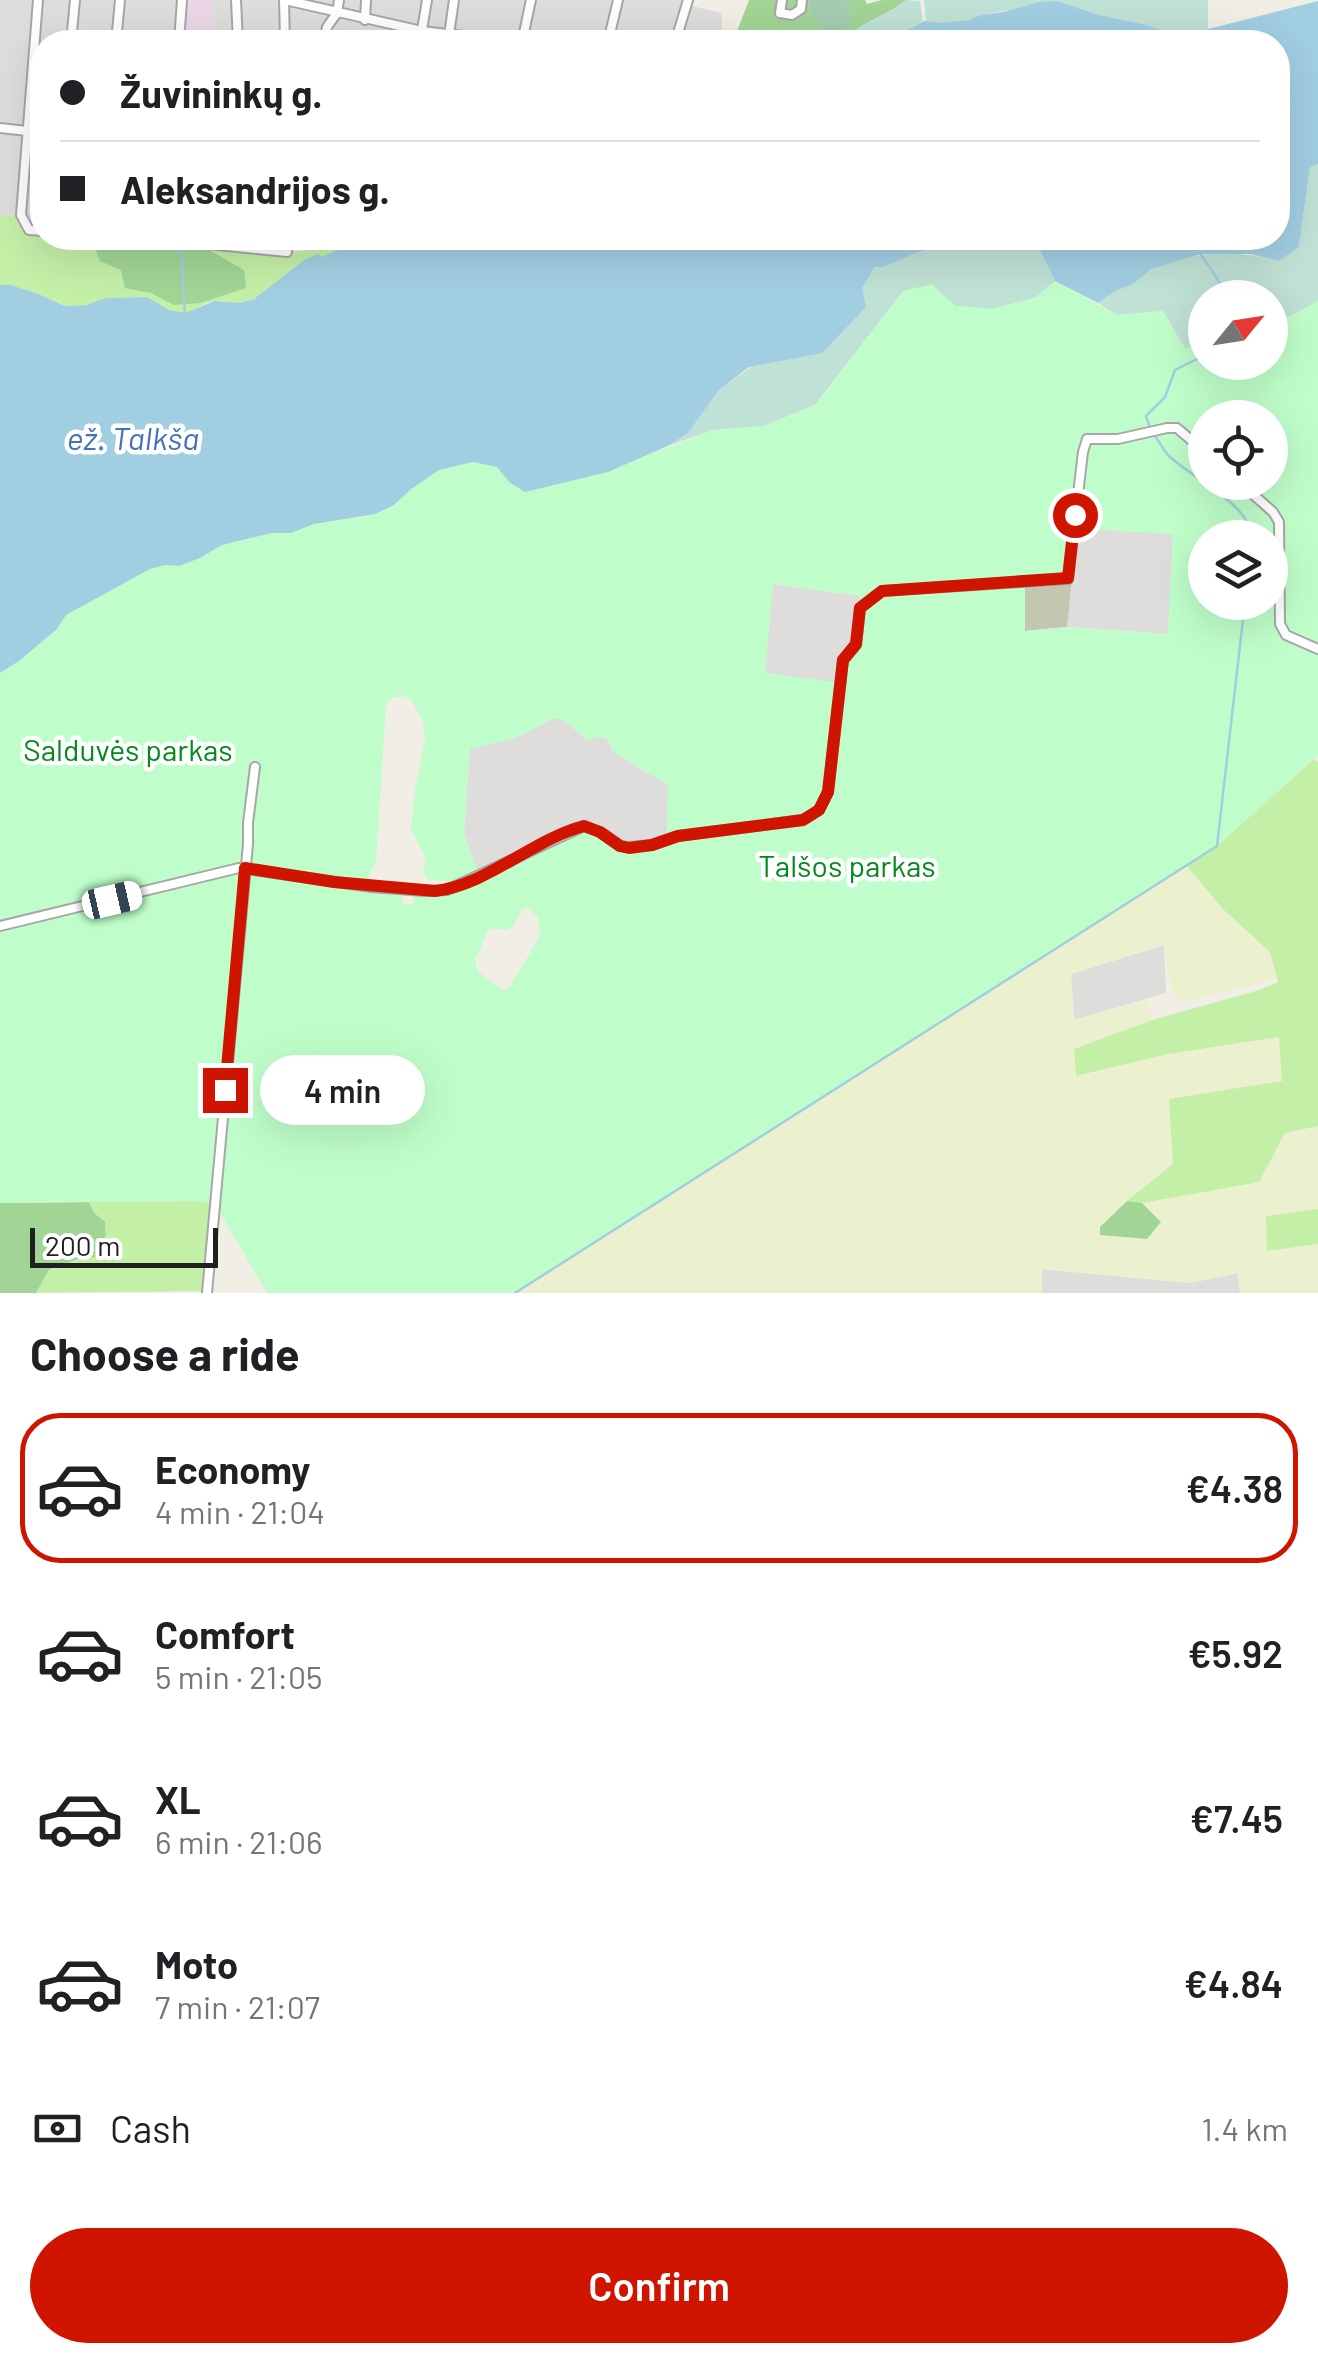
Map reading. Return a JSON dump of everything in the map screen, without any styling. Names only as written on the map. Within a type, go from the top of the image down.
[{"type":"street","points":[[35,30],[38,0]]},
{"type":"street","points":[[72,30],[75,0]]},
{"type":"street","points":[[117,30],[120,0]]},
{"type":"street","points":[[180,30],[182,0]]},
{"type":"street","points":[[236,0],[237,30]]},
{"type":"street","points":[[285,30],[284,0],[412,30]]},
{"type":"street","points":[[327,30],[339,0]]},
{"type":"street","points":[[365,20],[366,0]]},
{"type":"street","points":[[422,30],[427,0]]},
{"type":"street","points":[[449,30],[454,0]]},
{"type":"street","points":[[525,30],[531,0]]},
{"type":"street","points":[[611,30],[618,0]]},
{"type":"street","points":[[679,30],[688,0]]},
{"type":"street","points":[[782,0],[780,12],[792,16],[801,10],[802,0]]},
{"type":"street","points":[[30,95],[21,216],[30,230]]},
{"type":"street","points":[[0,128],[27,130]]},
{"type":"street","points":[[0,926],[245,868],[352,884],[447,890],[584,826],[629,848],[678,836],[803,820],[819,810],[828,792],[843,660],[856,644],[860,608],[882,591],[1068,578],[1087,439],[1118,440],[1168,428],[1176,428],[1188,438]]},
{"type":"street","points":[[1260,500],[1278,522],[1280,624],[1286,635],[1318,649]]},
{"type":"street","points":[[207,1293],[255,766]]},
{"type":"shaded area","points":[[0,0],[182,0],[180,30],[30,30],[30,230],[21,215],[0,216]]},
{"type":"shaded area","points":[[182,0],[211,0],[213,30],[180,30]]},
{"type":"shaded area","points":[[211,0],[688,0],[688,5],[722,13],[722,30],[213,30]]},
{"type":"shaded area","points":[[906,0],[920,1],[923,21],[907,30],[856,30],[857,29]]},
{"type":"shaded area","points":[[924,0],[1208,0],[1208,29],[1204,30],[1162,30],[1058,1],[960,21],[926,22]]},
{"type":"shaded area","points":[[1318,164],[1318,301],[1288,317],[1288,280],[1188,280],[1185,349],[1163,311],[1117,315],[1098,303],[1146,271],[1184,258],[1231,254],[1279,261],[1299,247],[1310,167]]},
{"type":"shaded area","points":[[1040,250],[1055,281],[1035,298],[992,309],[955,306],[903,291],[815,405],[764,426],[713,430],[670,445],[688,433],[719,390],[862,288],[875,267],[918,252]]},
{"type":"shaded area","points":[[1078,528],[1173,533],[1168,634],[1067,627]]},
{"type":"shaded area","points":[[1072,581],[1067,627],[1025,631],[1025,585]]},
{"type":"shaded area","points":[[772,584],[861,596],[856,645],[841,684],[765,673]]},
{"type":"shaded area","points":[[552,719],[562,719],[589,741],[596,736],[607,739],[613,752],[668,785],[667,841],[479,876],[464,832],[470,748],[515,738]]},
{"type":"shaded area","points":[[1187,866],[1223,909],[1270,952],[1276,977],[1182,1002],[1173,995],[1163,945],[1071,974],[1074,1020],[1148,1000],[1152,1020],[1074,1048],[1077,1076],[1168,1054],[1279,1037],[1283,1081],[1127,1201],[1100,1227],[1100,1235],[1147,1239],[1160,1222],[1142,1203],[1259,1182],[1285,1133],[1318,1126],[1318,1209],[1266,1216],[1268,1251],[1318,1244],[1318,1293],[1240,1293],[1237,1273],[1190,1283],[1042,1269],[1042,1293],[515,1293]]},
{"type":"shaded area","points":[[1164,945],[1166,993],[1074,1020],[1071,974]]},
{"type":"shaded area","points":[[1041,1269],[1190,1283],[1238,1273],[1240,1293],[1042,1293]]},
{"type":"green space","points":[[749,0],[808,0],[811,17],[852,17],[847,0],[865,0],[867,4],[906,0],[856,30],[738,30]]},
{"type":"green space","points":[[808,0],[847,0],[852,17],[849,26],[841,30],[824,30],[811,17]]},
{"type":"green space","points":[[21,215],[30,230],[30,250],[338,250],[322,258],[304,260],[254,299],[240,303],[208,303],[185,314],[146,297],[106,298],[86,305],[64,306],[39,294],[0,285],[0,216]]},
{"type":"green space","points":[[96,250],[209,250],[244,270],[246,288],[200,303],[174,305],[151,293],[125,288],[121,270],[100,261]]},
{"type":"green space","name":"Talšos parkas","points":[[1055,281],[1117,315],[1163,311],[1184,349],[1188,348],[1188,380],[1288,380],[1288,317],[1318,301],[1318,755],[1217,846],[515,1293],[267,1293],[215,1204],[0,1203],[0,673],[57,629],[66,615],[150,569],[200,558],[222,545],[375,514],[394,505],[439,470],[473,462],[497,467],[509,482],[591,477],[713,430],[764,426],[816,405],[903,291],[932,284],[955,306],[992,309],[1035,298]],"holes":[[[1078,529],[1173,534],[1168,634],[1067,627],[1025,631],[1025,586],[1072,581]],[[773,584],[860,596],[856,644],[843,660],[841,683],[765,673]],[[391,698],[410,698],[423,721],[425,740],[411,829],[425,857],[423,872],[427,879],[449,881],[448,892],[415,895],[409,905],[404,904],[401,894],[368,891],[368,878],[376,860],[386,705]],[[552,719],[562,719],[589,741],[596,736],[607,739],[613,752],[668,785],[667,841],[620,846],[584,826],[479,876],[464,832],[470,749],[515,738]],[[528,907],[538,918],[540,936],[509,988],[503,990],[477,971],[475,958],[487,931],[510,928],[522,909]]]},
{"type":"green space","points":[[1314,759],[1318,762],[1318,1126],[1285,1133],[1259,1182],[1142,1203],[1127,1201],[1173,1164],[1169,1099],[1282,1081],[1279,1037],[1168,1054],[1076,1076],[1074,1049],[1152,1020],[1278,982],[1270,952],[1223,909],[1187,866],[1217,846]]},
{"type":"green space","points":[[1127,1201],[1142,1203],[1161,1222],[1147,1239],[1100,1235],[1100,1227]]},
{"type":"green space","points":[[89,1202],[215,1204],[207,1291],[36,1293],[49,1271],[86,1256],[94,1213]]},
{"type":"green space","points":[[89,1202],[105,1222],[106,1259],[86,1256],[49,1270],[36,1293],[0,1293],[0,1203]]},
{"type":"green space","points":[[1318,1209],[1318,1244],[1267,1251],[1266,1216]]},
{"type":"water","points":[[1058,1],[1162,30],[907,30],[924,21],[968,20]]},
{"type":"water","points":[[1318,1],[1318,164],[1310,167],[1299,247],[1279,261],[1250,254],[1201,254],[1151,269],[1098,303],[1055,281],[1040,250],[1290,250],[1290,30],[1204,30]]},
{"type":"water","name":"ež. Talkša","points":[[337,250],[928,250],[875,267],[862,288],[866,307],[822,353],[749,367],[719,390],[688,433],[670,445],[608,472],[525,492],[509,482],[497,467],[473,462],[439,470],[394,505],[375,514],[222,545],[179,566],[150,569],[66,615],[57,629],[0,673],[0,285],[39,294],[64,306],[86,305],[106,298],[147,297],[169,310],[185,313],[215,301],[240,303],[254,299],[304,260],[318,254],[322,257]]},
{"type":"waterway","points":[[181,250],[185,314]]},
{"type":"waterway","points":[[1200,253],[1218,280]]},
{"type":"waterway","points":[[1150,428],[1146,416],[1165,397],[1175,370],[1188,364]]},
{"type":"waterway","points":[[1154,435],[1168,455],[1218,492],[1246,520]]},
{"type":"waterway","points":[[515,1293],[1217,846],[1243,620]]},
{"type":"route","points":[[225,1090],[245,868],[334,882],[447,890],[584,826],[629,848],[678,836],[803,820],[819,810],[828,792],[843,660],[856,644],[860,608],[882,591],[1068,578],[1075,515]]},
{"type":"park label","name":"Salduvės parkas","points":[[128,749]]}]
